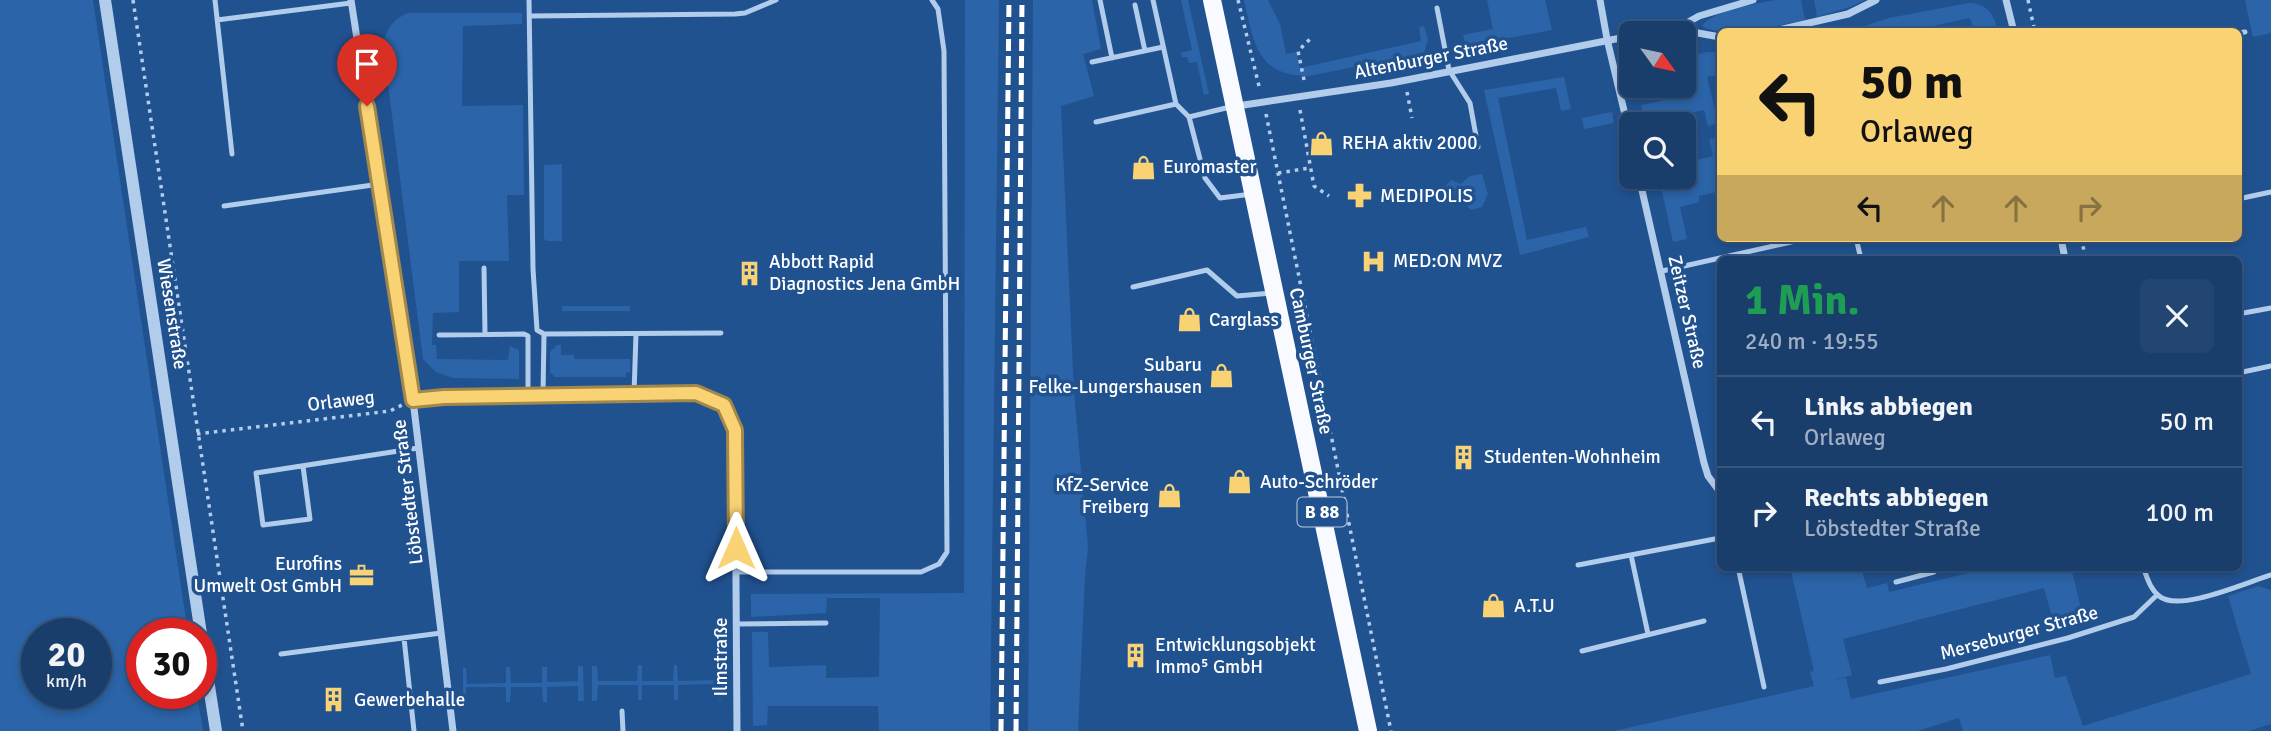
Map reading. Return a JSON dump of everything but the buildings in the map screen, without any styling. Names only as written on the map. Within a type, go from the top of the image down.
[{"type":"main road","name":"Camburger Straße","points":[[1212,0],[1237,106],[1368,731]]},
{"type":"street","name":"Wiesenstraße","points":[[105,0],[199,618]]},
{"type":"street","points":[[1600,0],[1624,112]]},
{"type":"street","points":[[1690,21],[1753,0]]},
{"type":"street","points":[[1787,28],[1848,14],[1876,0]]},
{"type":"street","points":[[2006,0],[2013,28]]},
{"type":"street","name":"Löbstedter Straße","points":[[351,1],[413,400],[453,731]]},
{"type":"street","points":[[1696,33],[1717,36]]},
{"type":"street","name":"Altenburger Straße","points":[[1237,106],[1264,104],[1405,80],[1619,38]]},
{"type":"street","name":"Zeitzer Straße","points":[[1643,189],[1704,463],[1708,476],[1717,488]]},
{"type":"street","name":"Ilmstraße","points":[[634,394],[696,393],[724,405],[735,430],[737,731]]},
{"type":"street","points":[[413,400],[444,397],[634,394]]},
{"type":"street","name":"Wiesenstraße","points":[[213,709],[216,731]]},
{"type":"lane","points":[[215,0],[232,154]]},
{"type":"lane","points":[[300,0],[302,9]]},
{"type":"lane","points":[[529,0],[533,268],[537,330]]},
{"type":"lane","points":[[530,16],[734,15],[776,0]]},
{"type":"lane","points":[[736,572],[921,572],[939,564],[947,552],[944,51],[938,9],[932,0]]},
{"type":"lane","points":[[1100,0],[1112,58]]},
{"type":"lane","points":[[1153,0],[1176,104],[1189,117],[1205,178],[1220,198],[1255,194]]},
{"type":"lane","points":[[217,20],[351,1]]},
{"type":"lane","points":[[1135,5],[1145,51]]},
{"type":"lane","points":[[1437,8],[1450,71],[1470,103],[1478,147]]},
{"type":"lane","points":[[1092,62],[1163,47]]},
{"type":"lane","points":[[1096,122],[1176,104]]},
{"type":"lane","points":[[1189,117],[1237,106]]},
{"type":"lane","points":[[224,206],[380,184]]},
{"type":"lane","points":[[2242,198],[2271,192]]},
{"type":"lane","points":[[1729,256],[1792,242]]},
{"type":"lane","points":[[1662,271],[1717,259]]},
{"type":"lane","points":[[484,268],[485,334]]},
{"type":"lane","points":[[1133,287],[1207,270],[1237,296],[1275,292]]},
{"type":"lane","points":[[2242,313],[2271,308]]},
{"type":"lane","points":[[537,330],[544,334],[721,333]]},
{"type":"lane","points":[[527,336],[537,330]]},
{"type":"lane","points":[[543,395],[544,334]]},
{"type":"lane","points":[[634,394],[636,334]]},
{"type":"lane","points":[[439,335],[527,336]]},
{"type":"lane","points":[[527,336],[528,396]]},
{"type":"lane","points":[[2242,372],[2271,366]]},
{"type":"lane","points":[[303,466],[310,519],[263,525],[256,473],[303,466],[418,449]]},
{"type":"lane","points":[[1578,565],[1717,539]]},
{"type":"lane","points":[[1631,555],[1648,634]]},
{"type":"lane","points":[[1739,571],[1764,687]]},
{"type":"lane","points":[[1896,582],[1934,571]]},
{"type":"lane","points":[[2144,571],[2157,595],[2175,602],[2195,600],[2271,575]]},
{"type":"lane","name":"Merseburger Straße","points":[[1880,682],[1946,669],[2068,638],[2134,617],[2157,595]]},
{"type":"lane","points":[[1582,651],[1704,621]]},
{"type":"lane","points":[[736,624],[826,623]]},
{"type":"lane","points":[[281,654],[441,633]]},
{"type":"lane","points":[[404,638],[414,731]]},
{"type":"lane","points":[[622,711],[623,731]]},
{"type":"path","points":[[133,0],[243,731]]},
{"type":"path","points":[[1238,0],[1264,104],[1391,731]]},
{"type":"path","points":[[2028,0],[2034,28]]},
{"type":"path","points":[[1304,80],[1298,51],[1313,36]]},
{"type":"path","points":[[1405,80],[1412,118]]},
{"type":"path","points":[[1298,98],[1314,186],[1329,197]]},
{"type":"path","points":[[1278,174],[1310,168]]},
{"type":"path","name":"Orlaweg","points":[[197,434],[390,411],[413,400]]},
{"type":"shaded area","points":[[0,0],[93,0],[186,618],[126,618],[126,709],[200,709],[203,731],[0,731]]},
{"type":"shaded area","points":[[965,0],[999,0],[990,731],[881,731],[878,706],[768,706],[767,725],[753,726],[752,632],[768,632],[769,667],[826,665],[826,678],[879,677],[880,598],[827,598],[826,613],[751,617],[751,594],[964,593]]},
{"type":"shaded area","points":[[1033,0],[1092,0],[1101,49],[1083,54],[1094,96],[1061,106],[1074,393],[1088,547],[1078,731],[1028,731]]},
{"type":"shaded area","points":[[1181,0],[1188,0],[1209,94],[1204,95],[1197,62],[1189,63],[1187,57],[1182,57],[1181,53],[1192,50]]},
{"type":"shaded area","points":[[1244,0],[1268,0],[1280,24],[1286,54],[1296,52],[1300,68],[1421,41],[1419,27],[1424,26],[1428,40],[1424,53],[1309,76],[1291,74],[1278,70],[1260,54]]},
{"type":"shaded area","points":[[1487,0],[1545,0],[1552,30],[1466,46],[1463,35],[1493,29]]},
{"type":"shaded area","points":[[1776,0],[1801,0],[1805,20],[1767,28],[1717,28],[1717,30],[1702,26],[1715,16]]},
{"type":"shaded area","points":[[1814,0],[1865,0],[1817,17]]},
{"type":"shaded area","points":[[2245,0],[2271,0],[2271,33],[2253,37]]},
{"type":"shaded area","points":[[1968,3],[1985,7],[1997,28],[1973,28],[1970,18],[1924,28],[1858,28],[1889,18]]},
{"type":"shaded area","points":[[408,13],[522,13],[522,24],[463,26],[462,106],[523,105],[524,195],[507,195],[509,261],[459,261],[459,312],[433,313],[432,345],[436,345],[437,359],[508,360],[510,346],[519,350],[519,379],[453,378],[436,372],[423,359],[383,45],[391,25]]},
{"type":"shaded area","points":[[1717,53],[1717,75],[1707,77],[1717,110],[1717,124],[1708,126],[1704,110],[1642,112],[1641,105],[1675,98],[1696,98],[1696,54]]},
{"type":"shaded area","points":[[1564,77],[1571,109],[1561,111],[1556,88],[1498,98],[1527,240],[1586,227],[1589,237],[1520,255],[1484,90]]},
{"type":"shaded area","points":[[1612,112],[1614,123],[1584,129],[1582,118]]},
{"type":"shaded area","points":[[1717,138],[1717,192],[1699,196],[1699,202],[1680,207],[1687,239],[1673,242],[1662,189],[1696,189],[1696,160],[1713,156],[1709,139]]},
{"type":"shaded area","points":[[562,164],[562,241],[548,241],[544,239],[544,165]]},
{"type":"shaded area","points":[[1482,174],[1488,194],[1482,207],[1471,210],[1464,202],[1450,206],[1445,187],[1451,180],[1461,184],[1470,176]]},
{"type":"shaded area","points":[[562,306],[630,306],[630,311],[562,311]]},
{"type":"shaded area","points":[[557,345],[561,345],[561,355],[574,355],[574,359],[630,359],[630,373],[626,372],[626,377],[555,377],[550,372],[550,352]]},
{"type":"shaded area","points":[[1791,571],[1862,571],[1867,588],[1887,583],[1889,592],[1977,571],[2072,571],[2082,613],[2075,615],[2078,625],[2056,631],[2044,588],[1843,639],[1852,675],[1834,680],[1846,678],[1851,699],[2050,655],[2055,678],[2066,676],[2083,726],[2251,674],[2228,596],[2258,586],[2271,590],[2271,724],[2249,731],[1963,731],[1959,718],[1917,731],[1614,731],[1814,686],[1810,672],[1814,671]]},
{"type":"shaded area","points":[[638,665],[642,665],[642,681],[673,681],[674,665],[677,665],[678,681],[718,680],[718,665],[721,665],[721,700],[718,684],[678,685],[678,700],[674,700],[674,685],[642,685],[642,700],[638,700],[638,685],[598,685],[597,701],[592,701],[592,666],[597,666],[598,681],[637,681]]},
{"type":"shaded area","points":[[578,666],[583,666],[584,701],[578,701],[578,686],[547,687],[547,702],[543,702],[542,687],[511,687],[510,702],[506,702],[506,687],[466,687],[466,703],[463,703],[463,668],[466,668],[467,684],[506,683],[506,667],[510,667],[511,683],[542,683],[542,667],[547,667],[547,682],[578,681]]},
{"type":"railway","points":[[1001,731],[1009,0]]},
{"type":"railway","points":[[1016,731],[1022,0]]},
{"type":"place","name":"REHA aktiv 2000","points":[[1322,143]]},
{"type":"place","name":"Euromaster","points":[[1143,167]]},
{"type":"place","name":"MEDIPOLIS","points":[[1360,196]]},
{"type":"place","name":"MED:ON MVZ","points":[[1373,261]]},
{"type":"place","name":"Abbott Rapid Diagnostics Jena GmbH","points":[[749,273]]},
{"type":"place","name":"Carglass","points":[[1189,320]]},
{"type":"place","name":"Subaru Felke-Lungershausen","points":[[1222,376]]},
{"type":"place","name":"Studenten-Wohnheim","points":[[1464,457]]},
{"type":"place","name":"Auto-Schröder","points":[[1240,482]]},
{"type":"place","name":"KfZ-Service Freiberg","points":[[1169,496]]},
{"type":"place","name":"Eurofins Umwelt Ost GmbH","points":[[362,575]]},
{"type":"place","name":"A.T.U","points":[[1494,606]]},
{"type":"place","name":"Entwicklungsobjekt Immo⁵ GmbH","points":[[1135,656]]},
{"type":"place","name":"Gewerbehalle","points":[[334,700]]},
{"type":"route","points":[[367,106],[413,400],[444,397],[696,393],[724,405],[735,430],[736,548]]}]
